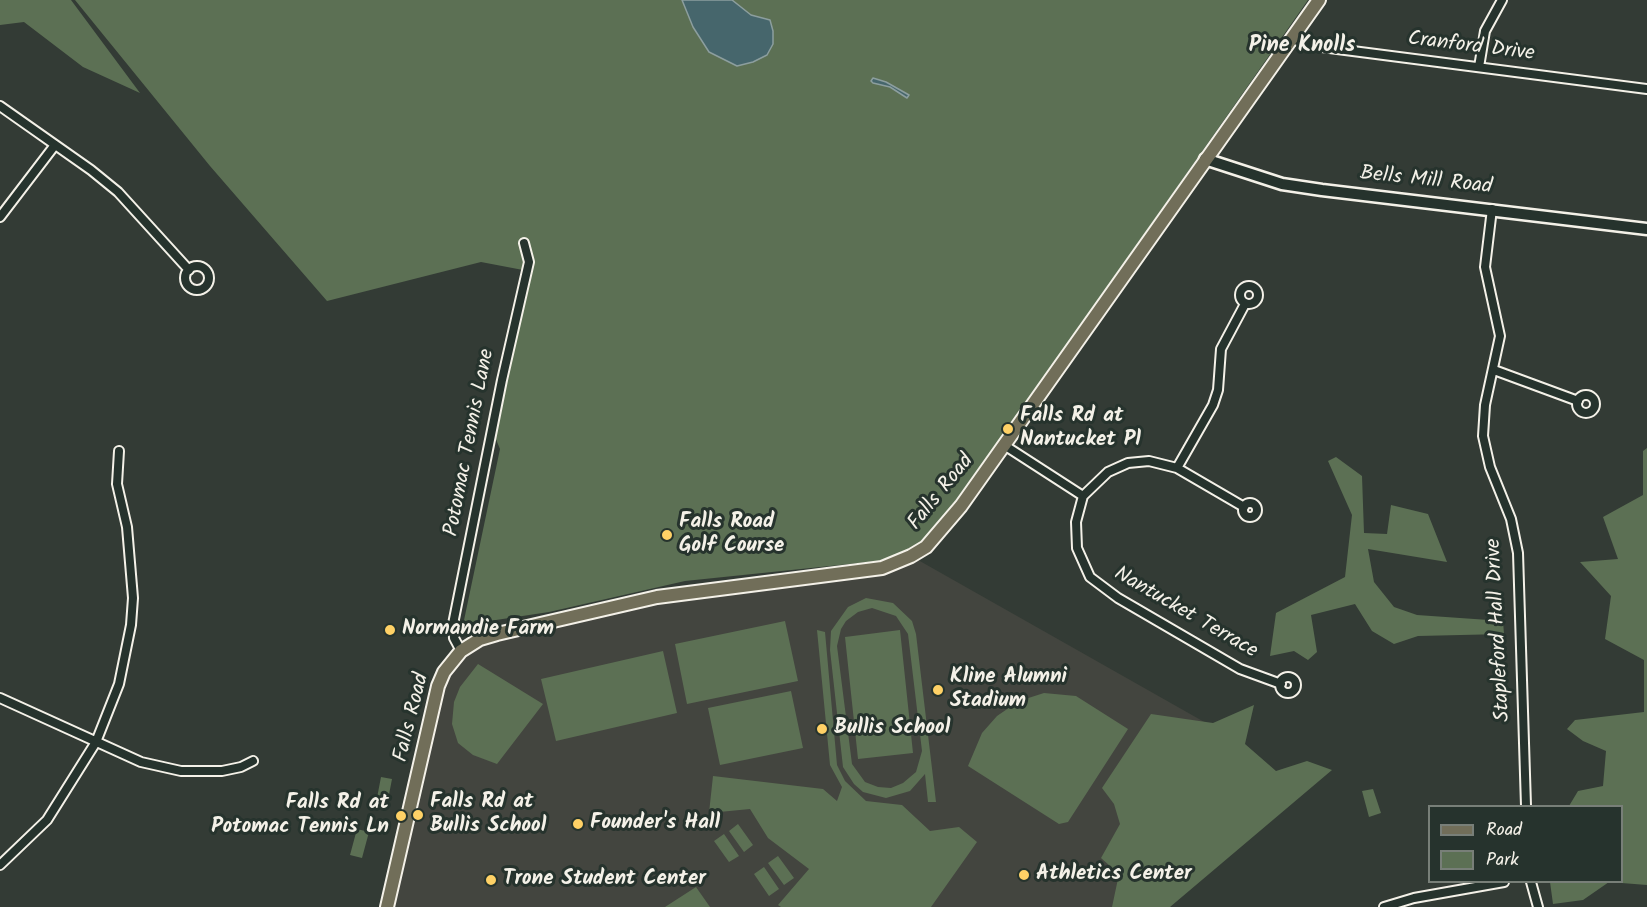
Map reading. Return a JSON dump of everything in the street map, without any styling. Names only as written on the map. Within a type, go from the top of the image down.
[{"type":"main road","name":"Falls Road","points":[[387,907],[438,686],[444,672],[461,651],[480,639],[497,634],[657,597],[703,589],[845,574],[897,563],[926,547],[939,534],[1004,445],[1319,0]]},
{"type":"street","points":[[1479,67],[1485,31],[1502,0]]},
{"type":"street","name":"Cranford Drive","points":[[1291,39],[1314,46],[1647,89]]},
{"type":"street","points":[[0,106],[118,192],[189,270]]},
{"type":"street","points":[[0,217],[55,145]]},
{"type":"street","name":"Bells Mill Road","points":[[1205,159],[1282,184],[1647,229]]},
{"type":"street","name":"Stapleford Hall Drive","points":[[1492,209],[1485,267],[1499,328],[1494,370],[1485,405],[1483,436],[1488,461],[1510,519],[1518,553],[1526,805]]},
{"type":"street","name":"Potomac Tennis Lane","points":[[461,651],[454,638],[453,624],[504,370],[529,262],[524,243]]},
{"type":"street","points":[[1178,468],[1216,398],[1221,349],[1245,304]]},
{"type":"street","points":[[1494,370],[1578,401]]},
{"type":"street","points":[[1004,445],[1083,496],[1101,478],[1120,466],[1149,461],[1178,468],[1244,507]]},
{"type":"street","points":[[0,866],[47,820],[96,742],[119,684],[131,625],[132,562],[117,484],[119,451]]},
{"type":"street","name":"Nantucket Terrace","points":[[1083,496],[1076,522],[1077,548],[1085,570],[1096,584],[1240,669],[1281,684]]},
{"type":"street","points":[[0,698],[141,762],[181,771],[222,771],[241,767],[253,761]]},
{"type":"street","points":[[1384,907],[1414,898],[1498,883]]},
{"type":"street","points":[[1532,883],[1538,907]]},
{"type":"shaded area","name":"Bullis School","points":[[911,556],[1222,732],[1127,907],[387,907],[438,686],[468,645],[657,597],[845,574]]},
{"type":"green space","points":[[0,0],[71,0],[140,93],[83,67],[24,22],[0,25]]},
{"type":"green space","name":"Falls Road Golf Course","points":[[75,0],[1308,0],[949,513],[926,540],[888,560],[685,581],[549,612],[463,625],[500,449],[490,425],[523,270],[481,262],[327,301],[210,166]]},
{"type":"green space","points":[[1647,448],[1647,885],[1622,883],[1623,805],[1570,805],[1578,791],[1603,786],[1606,751],[1583,741],[1567,729],[1575,720],[1644,712],[1644,660],[1605,639],[1611,596],[1580,562],[1618,559],[1603,517],[1643,495],[1643,451]]},
{"type":"green space","points":[[1336,457],[1362,476],[1364,533],[1387,534],[1391,505],[1428,514],[1447,562],[1368,549],[1374,582],[1394,607],[1417,615],[1503,621],[1504,634],[1418,636],[1394,644],[1372,631],[1355,604],[1311,615],[1317,652],[1308,660],[1294,651],[1270,656],[1276,613],[1345,577],[1352,515],[1328,461]]},
{"type":"green space","points":[[866,598],[893,603],[912,621],[916,634],[936,802],[928,802],[925,774],[910,791],[886,798],[863,792],[854,784],[843,767],[830,650],[831,631],[848,607]],"holes":[[[872,608],[896,616],[908,634],[922,751],[916,772],[903,783],[891,788],[878,787],[865,782],[852,764],[837,646],[841,629],[846,621],[858,612]]]},
{"type":"green space","points":[[785,621],[798,681],[687,704],[675,644]]},
{"type":"green space","points":[[817,630],[825,632],[837,765],[845,781],[866,801],[902,805],[930,831],[959,827],[977,842],[931,907],[781,907],[778,905],[809,869],[768,838],[750,809],[709,813],[713,776],[823,789],[837,801],[842,787],[830,765]]},
{"type":"green space","points":[[900,630],[913,753],[858,759],[845,637]]},
{"type":"green space","points":[[663,651],[677,713],[556,741],[541,679]]},
{"type":"green space","points":[[478,664],[543,704],[497,764],[473,755],[458,743],[452,724],[454,702],[460,687]]},
{"type":"green space","points":[[791,691],[803,748],[720,765],[708,708]]},
{"type":"green space","points":[[1044,693],[1076,696],[1128,729],[1068,822],[1059,824],[968,766],[982,733],[997,716],[1019,701]]},
{"type":"green space","points":[[1254,705],[1245,744],[1276,771],[1307,761],[1332,770],[1170,907],[1112,907],[1119,874],[1101,858],[1120,824],[1114,804],[1102,788],[1151,714],[1213,723]]},
{"type":"green space","points":[[381,777],[392,779],[387,805],[376,803]]},
{"type":"green space","points":[[1373,789],[1381,813],[1369,817],[1362,791]]},
{"type":"green space","points":[[738,824],[753,845],[744,852],[729,831]]},
{"type":"green space","points":[[357,829],[369,832],[362,858],[350,855]]},
{"type":"green space","points":[[724,834],[739,856],[729,862],[714,841]]},
{"type":"green space","points":[[778,856],[794,878],[784,885],[768,863]]},
{"type":"green space","points":[[764,867],[779,889],[769,896],[754,874]]},
{"type":"green space","points":[[1550,883],[1608,883],[1583,900],[1553,904]]},
{"type":"green space","points":[[696,887],[710,907],[665,907]]},
{"type":"water","points":[[682,0],[732,0],[751,15],[770,20],[773,44],[767,55],[737,66],[709,52],[693,27]]},
{"type":"water","points":[[873,78],[886,82],[909,95],[907,98],[890,87],[873,83],[871,81]]},
{"type":"place","name":"Falls Rd at Nantucket Pl","points":[[1008,429]]},
{"type":"place","name":"Falls Road Golf Course","points":[[667,535]]},
{"type":"place","name":"Normandie Farm","points":[[390,630]]},
{"type":"place","name":"Kline Alumni Stadium","points":[[938,690]]},
{"type":"place","name":"Bullis School","points":[[822,729]]},
{"type":"place","name":"Falls Rd at Bullis School","points":[[418,815]]},
{"type":"place","name":"Falls Rd at Potomac Tennis Ln","points":[[401,816]]},
{"type":"place","name":"Founder's Hall","points":[[578,824]]},
{"type":"place","name":"Athletics Center","points":[[1024,875]]},
{"type":"place","name":"Trone Student Center","points":[[491,880]]},
{"type":"district","name":"Pine Knolls","points":[[1302,47]]}]
